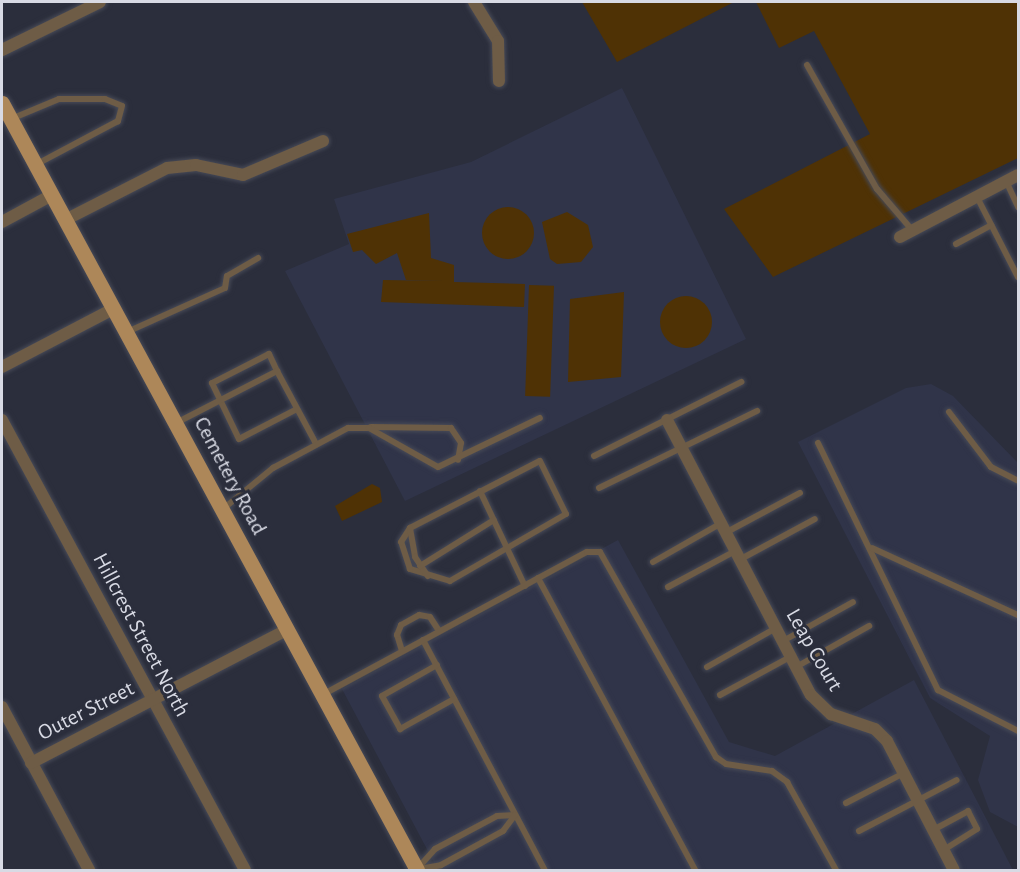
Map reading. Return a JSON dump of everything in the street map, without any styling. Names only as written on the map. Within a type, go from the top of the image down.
[{"type":"main road","name":"Cemetery Road","points":[[2,103],[417,870]]},
{"type":"street","points":[[2,50],[100,2]]},
{"type":"street","points":[[474,2],[498,41],[499,81]]},
{"type":"street","points":[[65,220],[167,168],[196,165],[243,175],[323,141]]},
{"type":"street","points":[[900,237],[1018,175]]},
{"type":"street","points":[[2,222],[52,195]]},
{"type":"street","points":[[2,368],[113,309]]},
{"type":"street","name":"Hillcrest Street North","points":[[2,420],[244,870]]},
{"type":"street","name":"Leap Court","points":[[667,420],[737,556],[819,706],[875,729],[903,773],[954,870]]},
{"type":"street","name":"Outer Street","points":[[31,763],[287,630]]},
{"type":"street","points":[[2,707],[89,870]]},
{"type":"lane","points":[[807,65],[877,189],[912,230]]},
{"type":"lane","points":[[10,119],[59,99],[105,99],[122,106],[118,121],[35,165]]},
{"type":"lane","points":[[1006,182],[1018,207]]},
{"type":"lane","points":[[977,197],[1018,277]]},
{"type":"lane","points":[[956,243],[991,225]]},
{"type":"lane","points":[[126,332],[225,288],[227,276],[258,258]]},
{"type":"lane","points":[[297,409],[239,439],[212,383],[269,354],[315,442]]},
{"type":"lane","points":[[176,423],[277,371]]},
{"type":"lane","points":[[594,456],[741,382]]},
{"type":"lane","points":[[599,488],[757,411]]},
{"type":"lane","points":[[949,412],[991,466],[1018,482]]},
{"type":"lane","points":[[369,428],[438,467],[458,460],[540,418]]},
{"type":"lane","points":[[222,510],[315,442],[348,428],[451,428],[460,443],[458,460]]},
{"type":"lane","points":[[818,442],[938,690],[1018,731]]},
{"type":"lane","points":[[540,461],[566,514],[506,545],[455,579],[430,579],[411,569],[402,554],[410,528],[540,461]]},
{"type":"lane","points":[[480,491],[525,586]]},
{"type":"lane","points":[[653,562],[800,493]]},
{"type":"lane","points":[[668,587],[815,519]]},
{"type":"lane","points":[[420,566],[494,520]]},
{"type":"lane","points":[[410,528],[420,566],[430,579]]},
{"type":"lane","points":[[871,548],[1018,615]]},
{"type":"lane","points":[[322,695],[587,552],[600,552],[716,757],[726,764],[772,771],[787,782],[836,870]]},
{"type":"lane","points":[[538,578],[695,870]]},
{"type":"lane","points":[[783,641],[852,602]]},
{"type":"lane","points":[[402,651],[397,635],[401,625],[418,615],[430,617],[439,631]]},
{"type":"lane","points":[[720,695],[869,627]]},
{"type":"lane","points":[[707,667],[776,628]]},
{"type":"lane","points":[[423,640],[545,870]]},
{"type":"lane","points":[[437,665],[382,696],[400,729],[454,699]]},
{"type":"lane","points":[[846,803],[903,773]]},
{"type":"lane","points":[[859,831],[957,780]]},
{"type":"lane","points":[[933,830],[969,812],[977,830],[943,850]]},
{"type":"lane","points":[[417,870],[435,849],[497,816],[515,815]]},
{"type":"lane","points":[[417,870],[441,865],[503,831],[515,815]]},
{"type":"shaded area","points":[[582,2],[734,2],[617,62]]},
{"type":"shaded area","points":[[756,2],[1018,2],[1018,158],[773,277],[724,209],[870,134],[814,31],[779,48]]},
{"type":"shaded area","points":[[622,88],[746,339],[405,501],[285,271],[349,244],[334,199],[471,162]]},
{"type":"shaded area","points":[[508,207],[522,211],[530,219],[534,233],[530,247],[522,255],[508,259],[494,255],[486,247],[482,233],[486,219],[494,211]]},
{"type":"shaded area","points":[[567,212],[588,225],[593,247],[581,262],[557,264],[550,259],[542,222]]},
{"type":"shaded area","points":[[429,213],[431,258],[454,265],[454,282],[525,284],[524,307],[381,302],[383,280],[445,281],[406,280],[397,253],[376,264],[362,250],[353,252],[347,234]]},
{"type":"shaded area","points":[[529,285],[554,286],[550,397],[525,396]]},
{"type":"shaded area","points":[[624,292],[621,377],[568,382],[570,299]]},
{"type":"shaded area","points":[[681,296],[691,296],[700,300],[708,308],[712,322],[708,336],[700,344],[691,348],[681,348],[672,344],[664,336],[660,327],[660,317],[664,308],[672,300]]},
{"type":"shaded area","points":[[931,384],[953,396],[1018,463],[1018,827],[990,812],[978,780],[990,736],[930,698],[798,442],[906,388]]},
{"type":"shaded area","points":[[372,484],[380,488],[382,502],[342,521],[335,506]]},
{"type":"shaded area","points":[[618,540],[729,742],[775,756],[914,680],[1013,870],[438,870],[342,689]]}]
